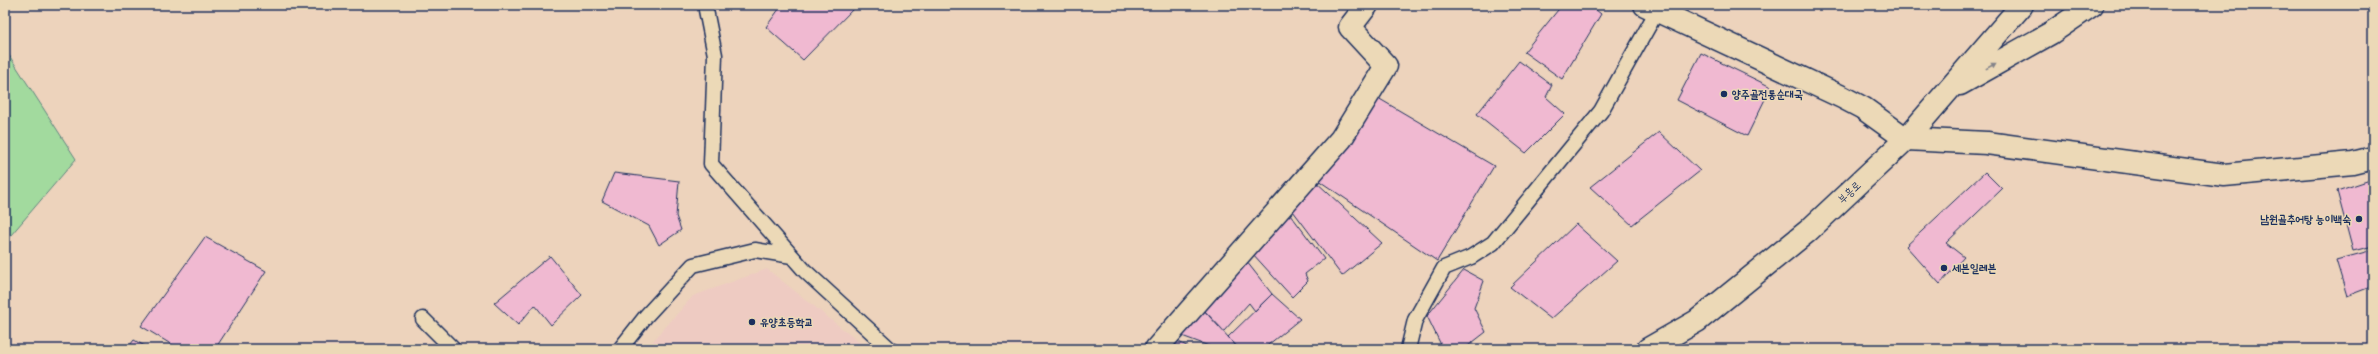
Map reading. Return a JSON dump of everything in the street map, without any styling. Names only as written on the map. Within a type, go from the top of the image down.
[{"type":"street","points":[[1156,349],[1345,132],[1386,66],[1350,26],[1367,5]]},
{"type":"street","name":"부흥로","points":[[1648,349],[1698,322],[1808,231],[1906,139],[1945,92],[2022,5]]},
{"type":"street","points":[[1945,92],[2051,33],[2092,5]]},
{"type":"street","points":[[1651,8],[1842,97],[1862,108],[1906,139],[1987,143],[2224,175],[2353,163],[2373,158]]},
{"type":"lane","points":[[705,5],[715,55],[711,164],[805,271],[890,349]]},
{"type":"lane","points":[[1408,349],[1415,320],[1444,268],[1471,257],[1493,243],[1601,111],[1651,8]]},
{"type":"lane","points":[[620,349],[646,316],[693,265],[755,250],[792,256]]},
{"type":"lane","points":[[424,319],[453,349]]},
{"type":"shaded area","name":"유양초등학교","points":[[767,269],[868,349],[646,349],[693,296]]},
{"type":"green space","points":[[5,49],[76,159],[5,242]]},
{"type":"building","points":[[782,5],[856,6],[803,60],[766,27]]},
{"type":"building","points":[[1562,5],[1590,5],[1601,14],[1562,79],[1524,52]]},
{"type":"building","name":"양주골전통순대국","points":[[1701,53],[1771,87],[1747,136],[1677,100]]},
{"type":"building","points":[[1519,61],[1552,85],[1546,97],[1565,114],[1526,153],[1477,114]]},
{"type":"building","points":[[1378,98],[1494,166],[1437,261],[1315,178]]},
{"type":"building","points":[[1659,132],[1700,171],[1632,225],[1590,187]]},
{"type":"building","points":[[1985,172],[2002,189],[1946,243],[1964,257],[1940,284],[1906,246]]},
{"type":"building","points":[[614,173],[679,181],[676,216],[681,230],[659,245],[649,226],[602,201]]},
{"type":"building","name":"남원골추어탕 능이백숙","points":[[2373,179],[2373,246],[2353,251],[2337,191]]},
{"type":"building","points":[[1314,180],[1382,243],[1342,276],[1290,207]]},
{"type":"building","points":[[1290,214],[1324,259],[1305,274],[1308,281],[1292,297],[1252,253]]},
{"type":"building","points":[[1576,224],[1617,261],[1551,319],[1510,287]]},
{"type":"building","points":[[205,237],[266,271],[215,349],[179,349],[141,326]]},
{"type":"building","points":[[2373,250],[2373,286],[2347,296],[2336,260]]},
{"type":"building","points":[[550,256],[582,295],[551,325],[535,305],[518,325],[494,303]]},
{"type":"building","points":[[1243,257],[1272,294],[1255,311],[1249,303],[1224,331],[1200,306]]},
{"type":"building","points":[[1464,270],[1484,281],[1474,308],[1486,332],[1464,349],[1443,349],[1427,316]]},
{"type":"building","points":[[1272,294],[1300,319],[1263,349],[1239,349],[1228,337]]},
{"type":"building","points":[[1200,306],[1239,349],[1217,349],[1182,336],[1177,331]]},
{"type":"building","points":[[134,340],[150,349],[127,349]]},
{"type":"building","points":[[1177,341],[1192,349],[1173,349]]},
{"type":"place","name":"양주골전통순대국","points":[[1724,94]]},
{"type":"place","name":"남원골추어탕 능이백숙","points":[[2359,219]]},
{"type":"place","name":"세븐일레븐","points":[[1944,268]]},
{"type":"place","name":"유양초등학교","points":[[752,322]]}]
